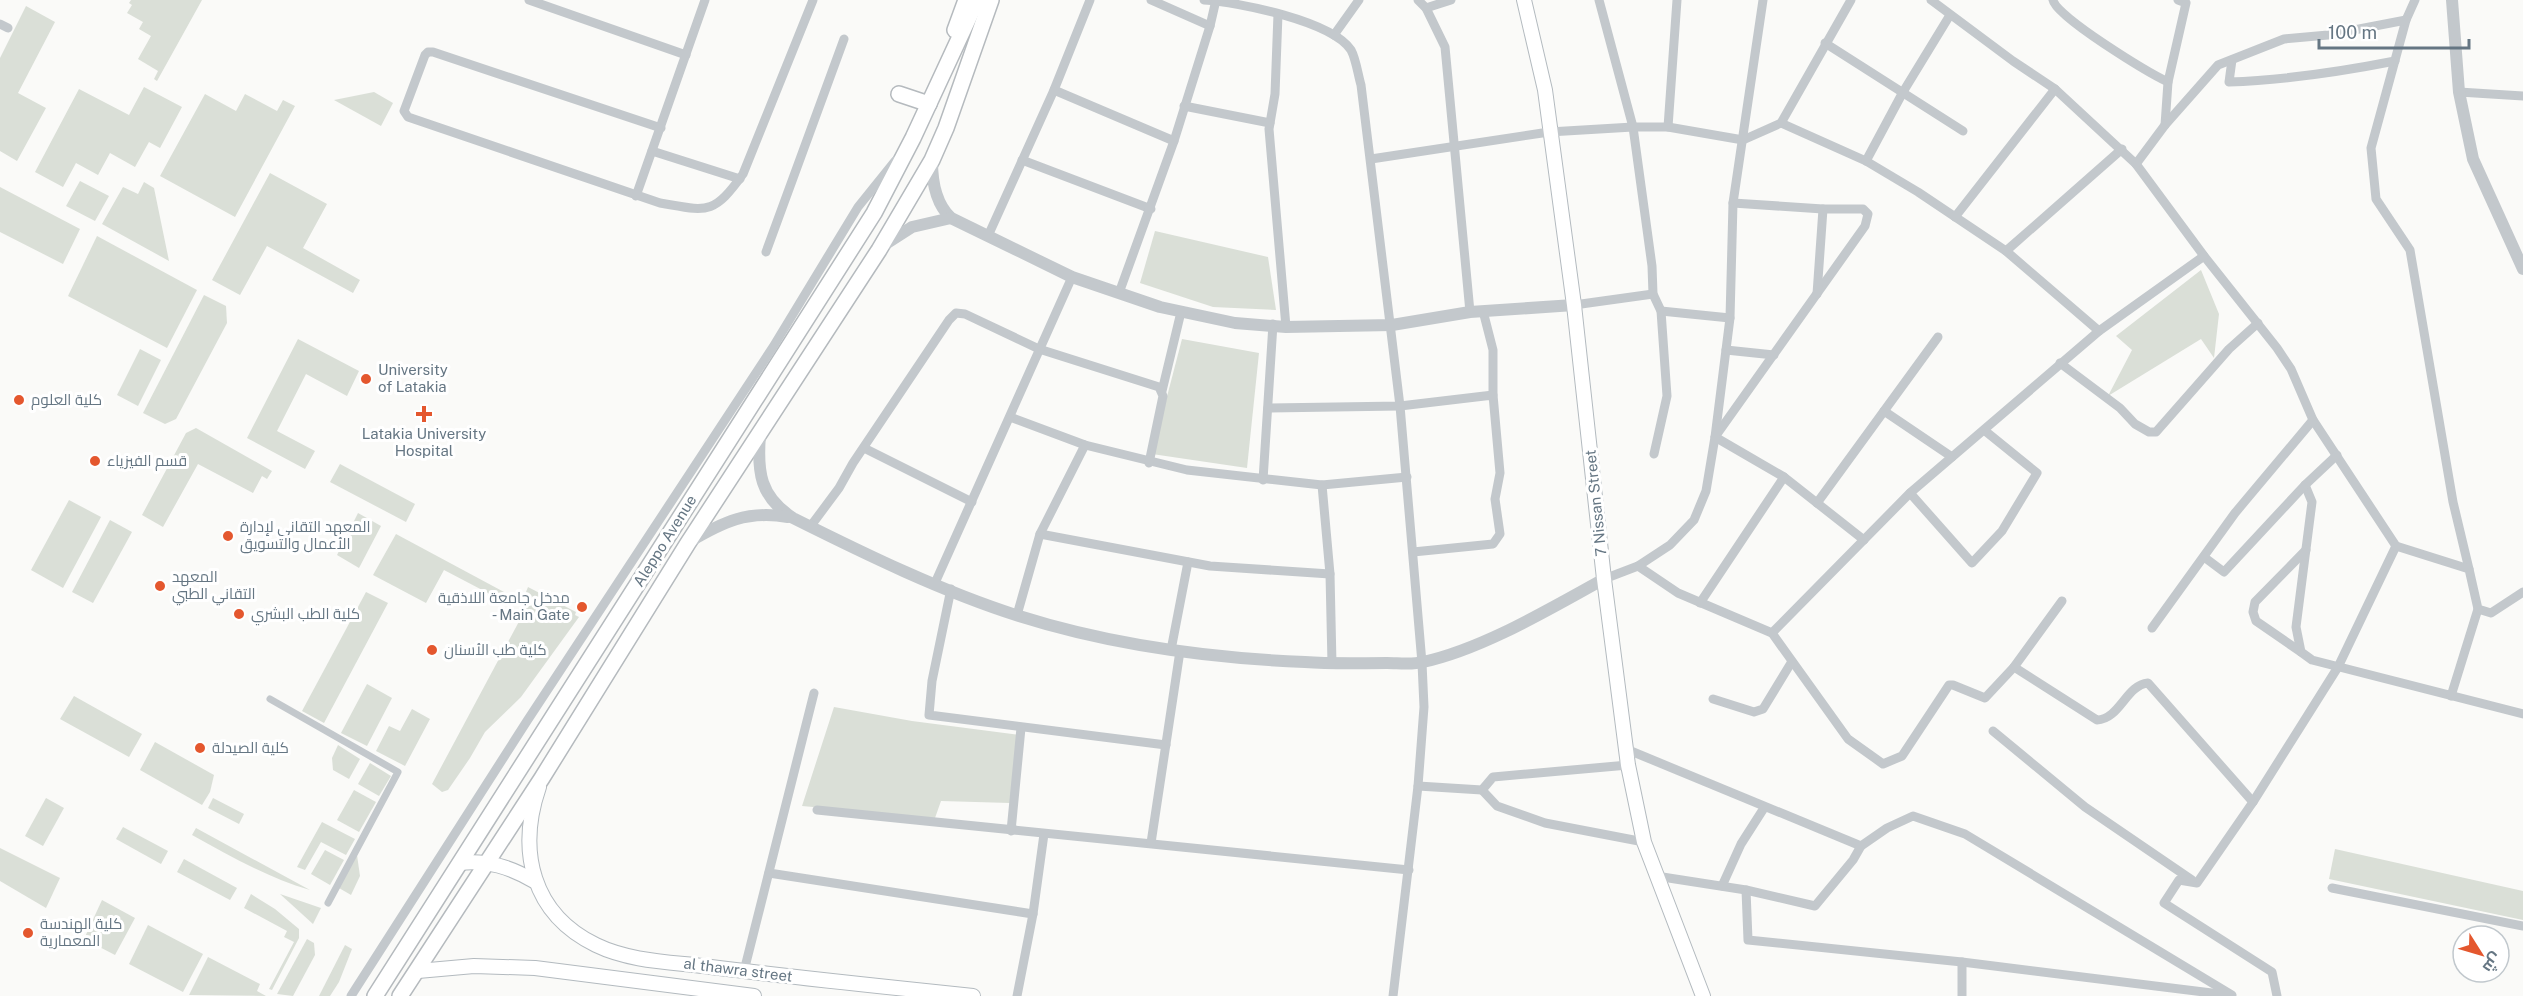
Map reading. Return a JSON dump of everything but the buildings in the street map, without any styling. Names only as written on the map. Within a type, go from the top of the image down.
[{"type":"main road","points":[[941,79],[966,0]]},
{"type":"main road","points":[[941,79],[977,0]]},
{"type":"main road","points":[[960,92],[991,0]]},
{"type":"main road","points":[[960,92],[979,54],[1001,0]]},
{"type":"main road","name":"7 Nissan Street","points":[[1524,0],[1545,90],[1574,305],[1604,579],[1628,765],[1644,842],[1703,996]]},
{"type":"main road","name":"Aleppo Avenue","points":[[375,996],[874,213],[941,79]]},
{"type":"main road","name":"Aleppo Avenue","points":[[400,996],[542,778],[688,543],[879,250],[932,160],[960,92]]},
{"type":"main road","points":[[899,94],[929,104]]},
{"type":"main road","name":"al thawra street","points":[[542,778],[531,822],[530,851],[534,881],[553,911],[572,929],[595,945],[629,957],[973,996]]},
{"type":"main road","points":[[460,863],[487,862],[512,869],[534,881]]},
{"type":"main road","name":"al thawra street","points":[[418,971],[474,966],[535,968],[754,996]]},
{"type":"main road","points":[[711,991],[708,979],[713,967]]},
{"type":"street","points":[[529,0],[686,55]]},
{"type":"street","points":[[636,196],[705,0]]},
{"type":"street","points":[[661,128],[428,52],[404,111],[408,117],[636,196],[660,203],[702,210],[712,208],[740,179],[813,0]]},
{"type":"street","points":[[988,236],[1054,90],[1090,0]]},
{"type":"street","points":[[1151,0],[1210,26]]},
{"type":"street","points":[[1204,0],[1216,0],[1278,14],[1323,28],[1352,51],[1361,86],[1392,325],[1407,477],[1424,707],[1409,870],[1393,996]]},
{"type":"street","points":[[1119,293],[1174,141],[1216,0]]},
{"type":"street","points":[[1334,35],[1359,0]]},
{"type":"street","points":[[1418,0],[1426,8],[1445,47],[1470,312]]},
{"type":"street","points":[[1426,8],[1451,0]]},
{"type":"street","points":[[1599,0],[1633,127],[1652,266],[1653,294],[1661,311],[1666,396],[1654,454]]},
{"type":"street","points":[[1668,127],[1677,0]]},
{"type":"street","points":[[760,433],[758,461],[762,482],[778,509],[810,527],[935,583],[1017,615],[1071,630],[1175,651],[1233,658],[1332,664],[1422,663],[1481,643],[1541,614],[1604,579],[1638,566],[1670,545],[1694,520],[1706,491],[1715,438],[1730,318],[1733,203],[1762,0]]},
{"type":"street","points":[[1371,159],[1549,132],[1633,127],[1668,127],[1743,140],[1781,123],[1851,0]]},
{"type":"street","points":[[1931,0],[2055,89],[2136,164],[2204,256],[2277,348],[2291,369],[2313,420],[2396,546],[2469,569]]},
{"type":"street","points":[[2053,0],[2054,5],[2067,18],[2121,55],[2168,81]]},
{"type":"street","points":[[2415,0],[2406,20],[2371,147],[2376,199],[2410,250],[2453,502],[2478,609],[2451,696]]},
{"type":"street","points":[[2452,0],[2459,92],[2473,159],[2523,269]]},
{"type":"street","points":[[2165,125],[2168,81],[2185,1]]},
{"type":"street","points":[[1263,480],[1268,408],[1279,325],[1269,129],[1275,94],[1278,14]]},
{"type":"street","points":[[1866,161],[1903,92],[1950,15]]},
{"type":"street","points":[[2136,164],[2165,125],[2218,65],[2284,39],[2328,35],[2406,20]]},
{"type":"street","points":[[766,252],[844,39]]},
{"type":"street","points":[[1825,43],[1963,131]]},
{"type":"street","points":[[2232,60],[2229,82],[2272,81],[2326,75],[2395,61]]},
{"type":"street","points":[[1955,217],[2055,89]]},
{"type":"street","points":[[1054,90],[1174,141]]},
{"type":"street","points":[[2459,92],[2523,96]]},
{"type":"street","points":[[1185,106],[1270,123]]},
{"type":"street","points":[[1781,123],[1887,172],[2006,250],[2099,331]]},
{"type":"street","points":[[351,996],[527,721],[773,347],[858,207],[913,138]]},
{"type":"street","points":[[2006,250],[2122,149]]},
{"type":"street","points":[[652,151],[740,179]]},
{"type":"street","points":[[932,160],[935,191],[944,211],[951,218],[1072,277],[1180,312],[1235,323],[1392,325],[1470,312],[1574,305],[1653,294]]},
{"type":"street","points":[[1023,160],[1151,209]]},
{"type":"street","points":[[1715,438],[1868,220],[1868,213],[1863,209],[1823,209],[1733,203]]},
{"type":"street","points":[[1817,294],[1823,209]]},
{"type":"street","points":[[879,250],[912,227],[951,218]]},
{"type":"street","points":[[1772,633],[1910,493],[2099,331],[2204,256]]},
{"type":"street","points":[[935,583],[1072,277]]},
{"type":"street","points":[[1413,552],[1493,544],[1498,540],[1500,534],[1495,499],[1500,473],[1492,395],[1493,350],[1484,311]]},
{"type":"street","points":[[1661,311],[1730,318]]},
{"type":"street","points":[[1149,462],[1180,312]]},
{"type":"street","points":[[810,527],[949,320],[956,313],[965,314],[1039,348],[1154,385],[1162,391]]},
{"type":"street","points":[[2061,363],[2120,408],[2135,424],[2149,432],[2156,432],[2229,350],[2258,323]]},
{"type":"street","points":[[1817,503],[1938,337]]},
{"type":"street","points":[[1726,350],[1773,356]]},
{"type":"street","points":[[1268,408],[1400,406],[1492,395]]},
{"type":"street","points":[[1884,411],[1952,457]]},
{"type":"street","points":[[1010,417],[1084,445],[1187,470],[1322,485],[1407,477]]},
{"type":"street","points":[[2152,628],[2235,513],[2313,420]]},
{"type":"street","points":[[1910,493],[1972,563],[2002,531],[2037,472],[1984,430]]},
{"type":"street","points":[[1715,438],[1784,477],[1864,540]]},
{"type":"street","points":[[1017,615],[1040,534],[1084,445]]},
{"type":"street","points":[[864,448],[972,502]]},
{"type":"street","points":[[2204,557],[2224,572],[2305,484],[2337,455]]},
{"type":"street","points":[[1700,603],[1784,477]]},
{"type":"street","points":[[2301,652],[2295,627],[2312,502],[2305,484]]},
{"type":"street","points":[[1322,485],[1330,574],[1332,664]]},
{"type":"street","points":[[688,543],[733,519],[764,515],[793,518]]},
{"type":"street","points":[[1040,534],[1210,566],[1330,574]]},
{"type":"street","points":[[2196,883],[2253,802],[2338,667],[2396,546]]},
{"type":"street","points":[[2306,550],[2255,602],[2253,612],[2256,621],[2312,660],[2523,714]]},
{"type":"street","points":[[1151,843],[1166,745],[1175,651],[1188,562]]},
{"type":"street","points":[[1638,566],[1678,593],[1772,633],[1791,663],[1848,739],[1883,764],[1902,756],[1948,685],[1985,698],[2014,667],[2062,601]]},
{"type":"street","points":[[951,590],[932,681],[929,715],[1166,745]]},
{"type":"street","points":[[2478,609],[2491,613],[2523,592]]},
{"type":"street","points":[[1713,699],[1754,712],[1763,709],[1791,663]]},
{"type":"street","points":[[2014,667],[2097,720],[2104,720],[2111,716],[2139,686],[2148,683],[2253,802]]},
{"type":"street","points":[[744,971],[814,693]]},
{"type":"street","points":[[270,699],[398,772],[328,903]]},
{"type":"street","points":[[1011,831],[1021,728]]},
{"type":"street","points":[[1993,731],[2085,807],[2196,883]]},
{"type":"street","points":[[1626,749],[1764,808],[1861,846]]},
{"type":"street","points":[[1482,790],[1493,777],[1628,765]]},
{"type":"street","points":[[1418,786],[1482,790],[1497,806],[1545,823],[1644,842]]},
{"type":"street","points":[[1722,886],[1740,844],[1764,808]]},
{"type":"street","points":[[817,810],[1409,870]]},
{"type":"street","points":[[1656,876],[1746,890],[1815,906],[1853,860],[1861,846],[1887,828],[1913,816],[1965,834],[2234,996]]},
{"type":"street","points":[[1017,996],[1033,914],[1044,834]]},
{"type":"street","points":[[769,873],[1033,914]]},
{"type":"street","points":[[2196,883],[2179,880],[2164,903],[2272,972],[2277,996]]},
{"type":"street","points":[[2332,888],[2523,926]]},
{"type":"street","points":[[1746,890],[1748,940],[1962,962],[2234,996]]},
{"type":"street","points":[[1962,962],[1962,996]]},
{"type":"shaded area","points":[[131,0],[202,0],[157,81],[154,79],[158,71],[138,59],[151,36],[139,29],[143,22],[127,13],[132,5],[129,3]]},
{"type":"shaded area","points":[[26,6],[55,22],[18,93],[46,108],[17,161],[0,151],[0,58]]},
{"type":"shaded area","points":[[144,87],[182,107],[160,148],[149,142],[135,167],[110,153],[98,175],[76,163],[63,187],[35,172],[79,89],[129,115]]},
{"type":"shaded area","points":[[374,92],[393,103],[381,126],[334,100]]},
{"type":"shaded area","points":[[205,94],[236,111],[245,94],[277,111],[283,100],[295,106],[235,217],[160,176]]},
{"type":"shaded area","points":[[270,173],[327,204],[303,248],[360,280],[353,293],[267,246],[240,295],[212,280]]},
{"type":"shaded area","points":[[80,181],[109,196],[95,221],[66,206]]},
{"type":"shaded area","points":[[144,182],[154,188],[169,261],[102,224],[123,187],[138,194]]},
{"type":"shaded area","points":[[0,187],[80,229],[63,264],[0,232]]},
{"type":"shaded area","points":[[1155,231],[1268,257],[1276,310],[1213,307],[1140,283]]},
{"type":"shaded area","points":[[97,236],[197,290],[167,348],[68,296]]},
{"type":"shaded area","points":[[2201,270],[2219,314],[2214,358],[2201,339],[2108,396],[2132,350],[2116,336]]},
{"type":"shaded area","points":[[204,295],[226,306],[227,323],[176,419],[165,424],[143,413]]},
{"type":"shaded area","points":[[298,339],[359,371],[347,396],[306,374],[277,431],[315,451],[305,469],[247,438]]},
{"type":"shaded area","points":[[1182,339],[1259,353],[1247,468],[1152,454]]},
{"type":"shaded area","points":[[140,349],[161,360],[138,406],[117,395]]},
{"type":"shaded area","points":[[196,428],[272,471],[267,479],[262,476],[253,493],[198,464],[163,527],[142,515],[186,433]]},
{"type":"shaded area","points":[[340,464],[415,504],[406,522],[330,482]]},
{"type":"shaded area","points":[[69,500],[101,517],[63,588],[31,570]]},
{"type":"shaded area","points":[[358,513],[381,526],[359,568],[337,555]]},
{"type":"shaded area","points":[[110,520],[132,532],[93,603],[72,592]]},
{"type":"shaded area","points":[[396,534],[504,592],[507,603],[444,570],[426,603],[373,575]]},
{"type":"shaded area","points":[[528,587],[576,612],[575,615],[579,617],[521,697],[485,732],[448,790],[442,792],[432,784],[530,601],[524,597]]},
{"type":"shaded area","points":[[366,592],[388,603],[324,723],[302,711]]},
{"type":"shaded area","points":[[367,684],[392,698],[367,746],[341,733]]},
{"type":"shaded area","points":[[74,696],[142,734],[129,757],[60,719]]},
{"type":"shaded area","points":[[834,707],[912,721],[1020,735],[1010,803],[941,801],[935,818],[802,806]]},
{"type":"shaded area","points":[[412,709],[430,719],[405,766],[376,751],[389,726],[400,731]]},
{"type":"shaded area","points":[[155,742],[214,775],[210,792],[202,805],[140,770]]},
{"type":"shaded area","points":[[338,745],[360,759],[349,779],[333,770],[332,758]]},
{"type":"shaded area","points":[[370,763],[391,776],[379,796],[358,784]]},
{"type":"shaded area","points":[[354,790],[376,802],[359,832],[337,820]]},
{"type":"shaded area","points":[[46,798],[64,808],[43,846],[25,836]]},
{"type":"shaded area","points":[[213,798],[244,814],[239,824],[208,808]]},
{"type":"shaded area","points":[[322,822],[355,839],[346,855],[321,842],[305,870],[297,867]]},
{"type":"shaded area","points":[[123,827],[168,851],[161,864],[116,839]]},
{"type":"shaded area","points":[[196,828],[310,890],[264,873],[221,851],[192,835]]},
{"type":"shaded area","points":[[0,848],[60,878],[46,908],[0,881]]},
{"type":"shaded area","points":[[2335,849],[2523,891],[2523,920],[2329,879]]},
{"type":"shaded area","points":[[325,850],[344,860],[330,885],[311,874]]},
{"type":"shaded area","points":[[357,855],[360,876],[351,895],[339,888]]},
{"type":"shaded area","points":[[184,859],[237,888],[230,900],[177,872]]},
{"type":"shaded area","points":[[251,894],[275,909],[299,929],[299,938],[272,990],[269,989],[294,942],[284,937],[287,931],[244,908]]},
{"type":"shaded area","points":[[280,894],[321,908],[313,924]]},
{"type":"shaded area","points":[[102,900],[135,918],[115,955],[84,939]]},
{"type":"shaded area","points":[[148,925],[203,954],[183,992],[129,964]]},
{"type":"shaded area","points":[[307,939],[314,943],[315,955],[293,996],[277,994]]},
{"type":"shaded area","points":[[345,945],[352,949],[339,982],[330,996],[319,996]]},
{"type":"shaded area","points":[[208,957],[260,984],[257,991],[266,996],[189,995]]},
{"type":"place","name":"University of Latakia","points":[[366,379]]},
{"type":"place","name":"كلية العلوم","points":[[19,400]]},
{"type":"place","name":"Latakia University Hospital","points":[[424,414]]},
{"type":"place","name":"قسم الفيزياء","points":[[95,461]]},
{"type":"place","name":"المعهد التقاني لإدارة الأعمال والتسويق","points":[[228,536]]},
{"type":"place","name":"المعهد التقاني الطبي","points":[[160,586]]},
{"type":"place","name":"مدخل جامعة اللاذقية - Main Gate","points":[[582,607]]},
{"type":"place","name":"كلية الطب البشري","points":[[239,614]]},
{"type":"place","name":"كلية طب الأسنان","points":[[432,650]]},
{"type":"place","name":"كلية الصيدلة","points":[[200,748]]},
{"type":"place","name":"كلية الهندسة المعمارية","points":[[28,933]]}]
